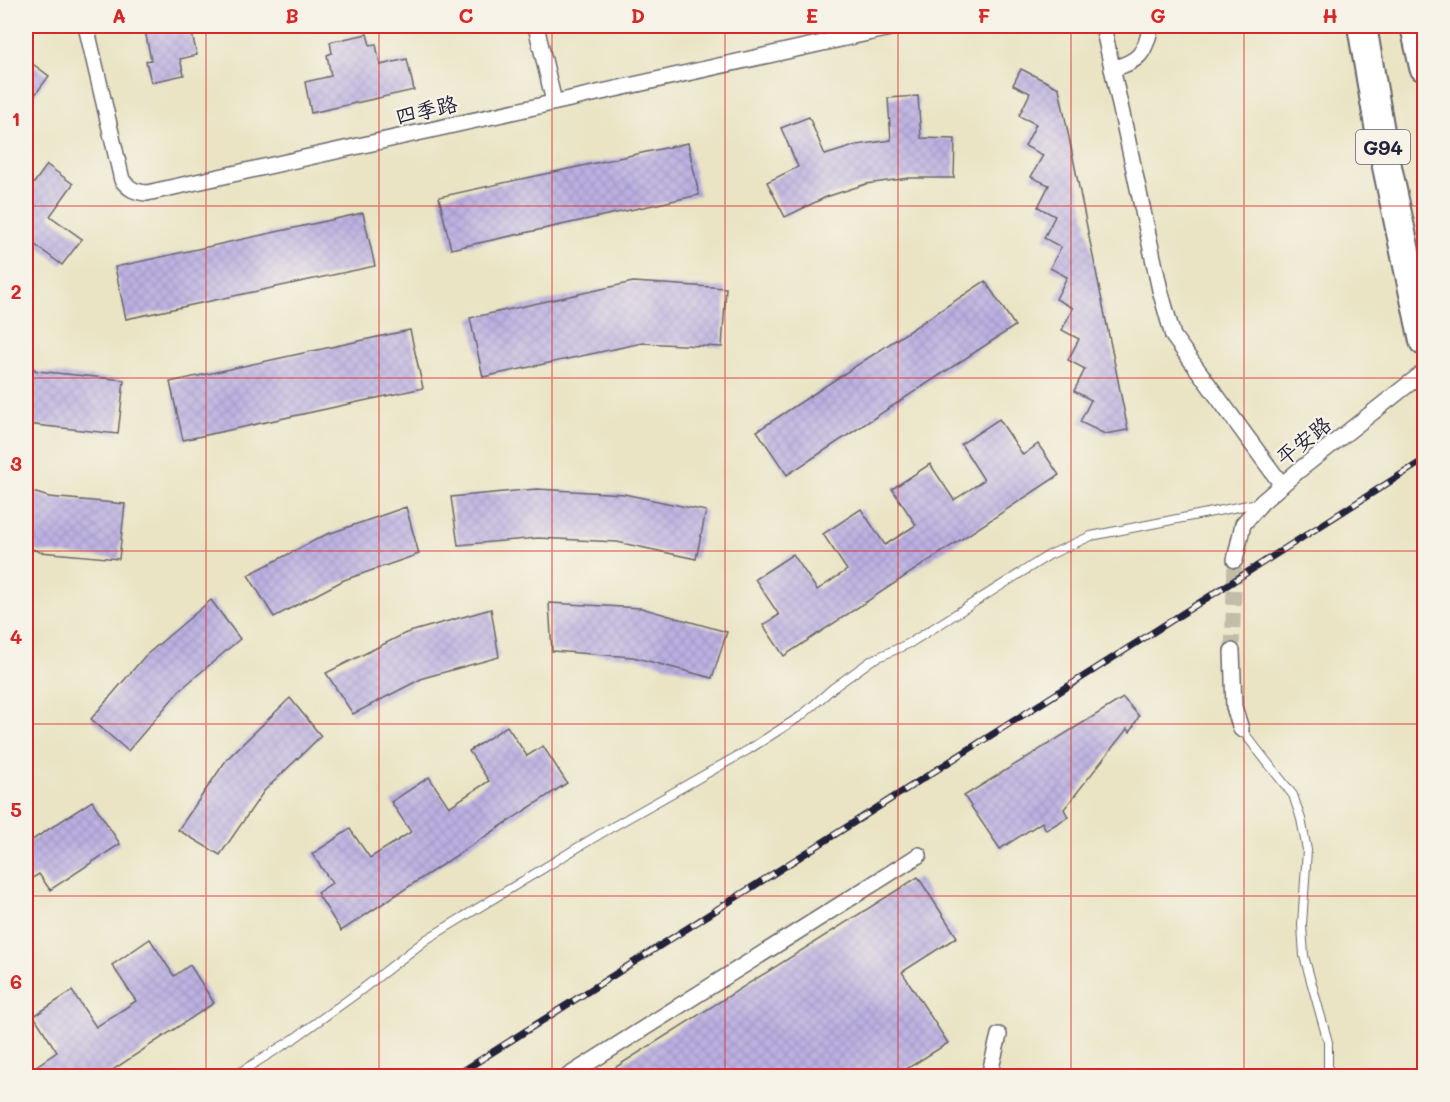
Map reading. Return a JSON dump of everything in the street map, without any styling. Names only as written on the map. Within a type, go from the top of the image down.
[{"type":"highway","points":[[1353,26],[1382,143]]},
{"type":"highway","name":"G94","points":[[1362,26],[1382,143],[1425,341]]},
{"type":"highway","points":[[1415,26],[1425,67]]},
{"type":"street","name":"四季路","points":[[86,26],[118,170],[128,187],[136,192],[147,193],[899,26]]},
{"type":"street","points":[[536,26],[554,102]]},
{"type":"street","points":[[1103,26],[1160,290],[1173,336],[1282,484]]},
{"type":"street","points":[[1112,69],[1136,60],[1145,50],[1151,26]]},
{"type":"street","name":"平安路","points":[[1235,560],[1243,524],[1262,502],[1425,372]]},
{"type":"street","points":[[1232,651],[1233,707],[1241,729]]},
{"type":"street","points":[[568,1077],[919,855]]},
{"type":"street","points":[[988,1077],[999,1035]]},
{"type":"lane","points":[[234,1077],[301,1033],[427,939],[600,834],[748,750],[801,716],[833,688],[872,660],[910,643],[1049,555],[1091,536],[1262,502]]},
{"type":"lane","points":[[1241,729],[1293,795],[1301,819],[1307,850],[1302,925],[1304,956],[1328,1042],[1328,1077]]},
{"type":"building","points":[[144,26],[190,26],[197,55],[180,59],[184,75],[151,82],[146,61],[151,60]]},
{"type":"building","points":[[367,34],[370,45],[376,44],[380,65],[407,59],[414,90],[311,113],[305,82],[331,76],[327,55],[332,53],[330,42]]},
{"type":"building","points":[[26,59],[49,76],[26,107]]},
{"type":"building","points":[[1021,69],[1059,88],[1128,430],[1105,434],[1080,422],[1091,400],[1074,391],[1085,369],[1068,360],[1079,339],[1062,330],[1073,308],[1056,299],[1067,277],[1050,268],[1061,247],[1044,238],[1055,216],[1038,207],[1049,185],[1031,177],[1043,155],[1025,146],[1036,124],[1019,116],[1030,93],[1013,85]]},
{"type":"building","points":[[918,96],[921,138],[955,139],[954,178],[909,178],[866,184],[826,197],[785,217],[767,182],[798,167],[781,128],[809,117],[825,155],[857,145],[891,140],[888,98]]},
{"type":"building","points":[[688,143],[699,195],[451,249],[439,197]]},
{"type":"building","points":[[47,165],[73,184],[50,216],[82,239],[62,265],[26,238],[26,194]]},
{"type":"building","points":[[363,213],[375,266],[126,319],[115,267]]},
{"type":"building","points":[[985,281],[1015,326],[787,475],[757,431]]},
{"type":"building","points":[[633,282],[726,288],[722,347],[642,343],[483,377],[470,318]]},
{"type":"building","points":[[410,330],[423,388],[183,440],[170,382]]},
{"type":"building","points":[[26,364],[37,371],[124,380],[118,434],[26,424]]},
{"type":"building","points":[[999,419],[1023,455],[1038,444],[1059,475],[784,656],[763,625],[779,615],[755,579],[793,554],[817,590],[847,570],[823,534],[861,509],[885,545],[916,525],[892,489],[930,464],[954,500],[984,480],[961,444]]},
{"type":"building","points":[[537,489],[624,494],[706,511],[696,559],[617,542],[538,538],[458,545],[451,497]]},
{"type":"building","points":[[26,490],[49,497],[125,504],[119,559],[40,552],[26,547]]},
{"type":"building","points":[[406,507],[419,554],[344,580],[274,617],[248,575],[325,535]]},
{"type":"building","points":[[211,600],[240,639],[180,690],[128,751],[91,719],[145,656]]},
{"type":"building","points":[[549,603],[641,608],[727,632],[712,678],[633,657],[552,651]]},
{"type":"building","points":[[491,609],[499,657],[423,678],[353,714],[326,673],[406,633]]},
{"type":"building","points":[[290,698],[321,736],[264,791],[220,855],[178,830],[227,759]]},
{"type":"building","points":[[1123,698],[1139,716],[1130,732],[1127,729],[1064,809],[1068,817],[1046,830],[1042,822],[1000,849],[964,796]]},
{"type":"building","points":[[507,726],[527,756],[543,746],[567,783],[341,931],[317,893],[332,883],[312,854],[350,829],[370,858],[411,832],[391,802],[429,777],[449,807],[489,781],[469,751]]},
{"type":"building","points":[[92,801],[120,844],[50,890],[39,874],[26,882],[26,844]]},
{"type":"building","points":[[918,877],[957,937],[902,972],[948,1043],[894,1077],[600,1077]]},
{"type":"building","points":[[150,939],[174,976],[190,965],[214,1003],[102,1077],[26,1077],[26,1073],[57,1052],[34,1016],[72,991],[96,1027],[136,1001],[112,965]]},
{"type":"tunnel","points":[[1232,651],[1235,560]]},
{"type":"railway","points":[[455,1076],[1424,460]]}]
